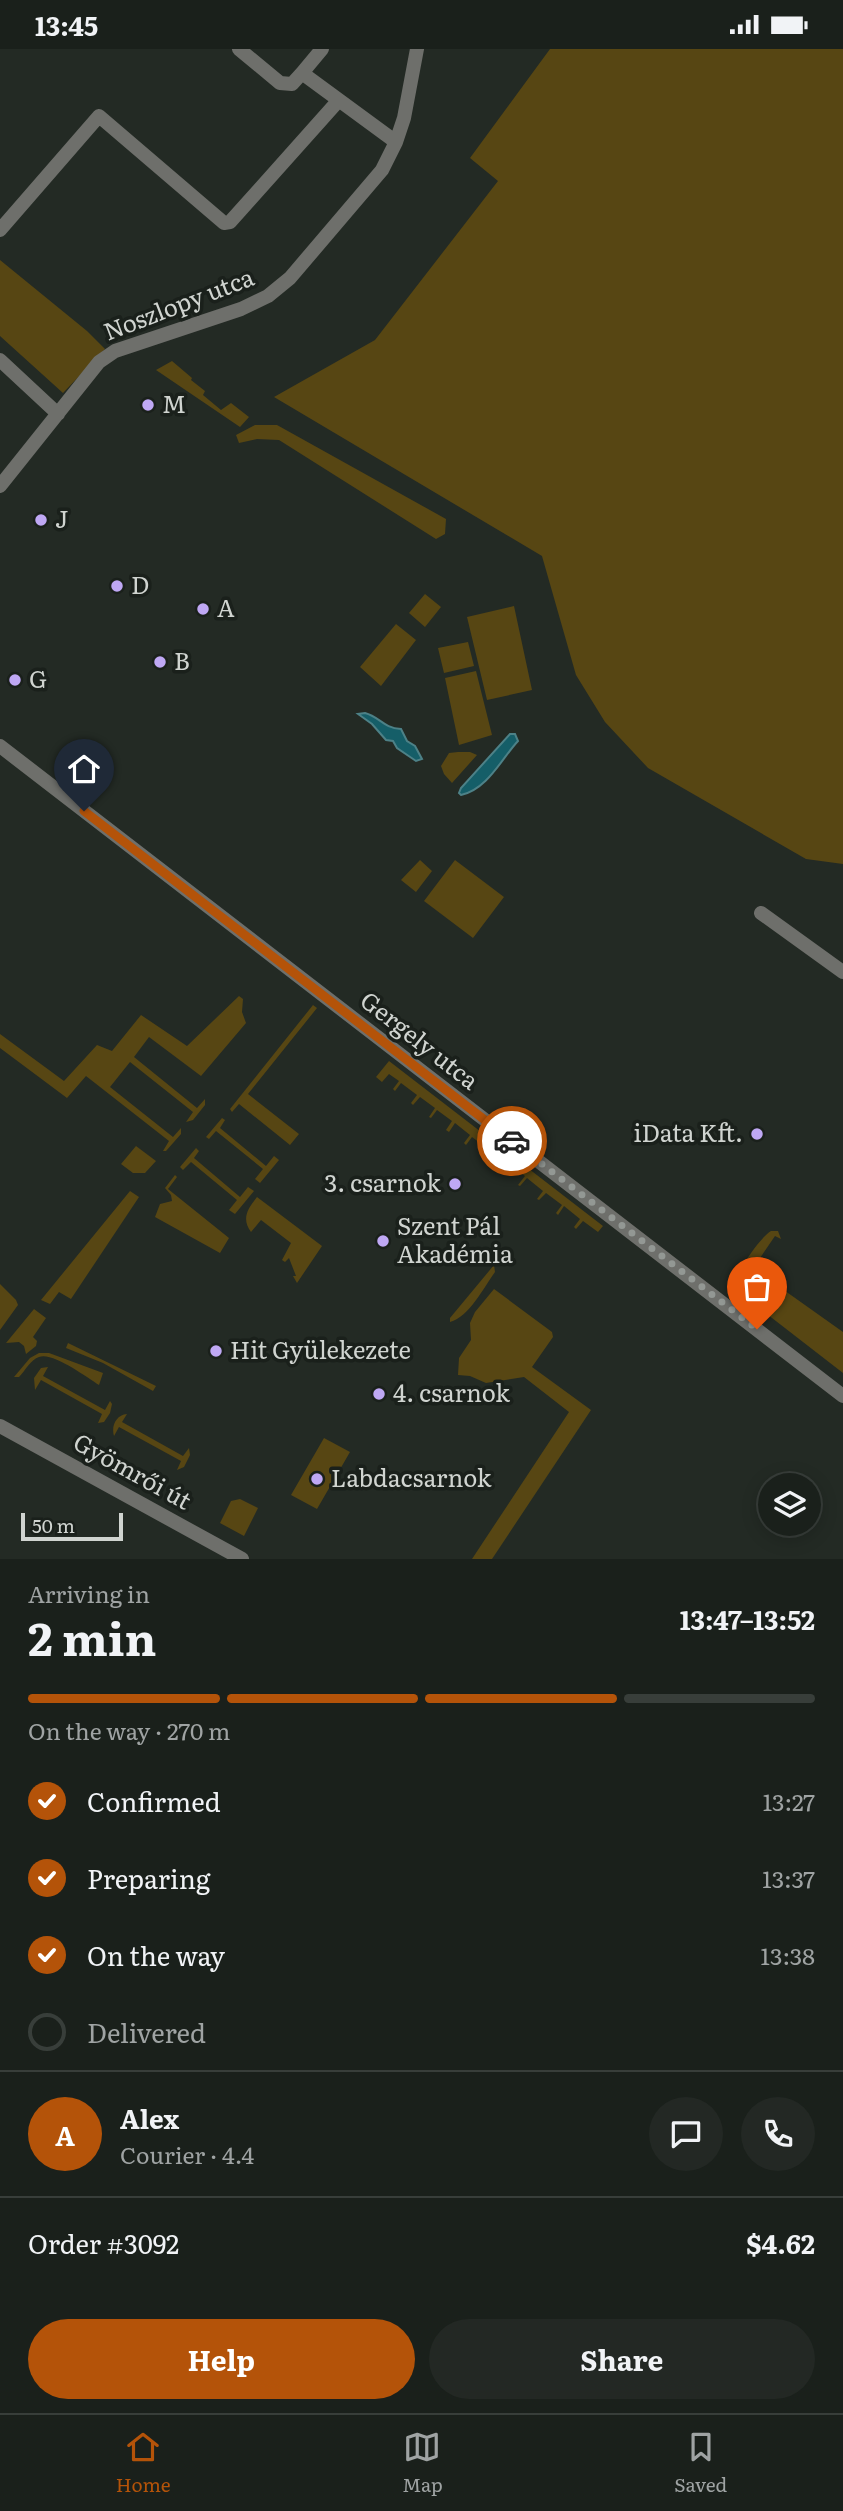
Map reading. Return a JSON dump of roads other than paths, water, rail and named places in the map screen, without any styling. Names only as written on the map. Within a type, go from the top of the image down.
[{"type":"street","points":[[239,49],[280,83],[292,84],[321,49]]},
{"type":"street","name":"Noszlopy utca","points":[[0,486],[99,362],[115,351],[242,309],[268,296],[290,278],[382,170],[404,118],[418,50]]},
{"type":"street","points":[[302,73],[396,142]]},
{"type":"street","points":[[0,230],[99,115],[224,223],[230,222],[339,100]]},
{"type":"street","points":[[0,360],[58,414]]},
{"type":"street","name":"Gergely utca","points":[[0,746],[843,1396]]},
{"type":"street","points":[[761,913],[843,972]]},
{"type":"street","name":"Gyömrői út","points":[[0,1426],[242,1559]]},
{"type":"water","points":[[365,713],[390,727],[401,729],[422,759],[416,761],[397,748],[393,741],[386,740],[372,724],[358,714]]},
{"type":"water","points":[[510,734],[515,734],[518,741],[493,773],[479,787],[461,795],[461,788]]},
{"type":"place","name":"M","points":[[148,405]]},
{"type":"place","name":"J","points":[[41,520]]},
{"type":"place","name":"D","points":[[117,586]]},
{"type":"place","name":"A","points":[[203,609]]},
{"type":"place","name":"B","points":[[160,662]]},
{"type":"place","name":"G","points":[[15,680]]},
{"type":"place","name":"iData Kft.","points":[[757,1134]]},
{"type":"place","name":"3. csarnok","points":[[455,1184]]},
{"type":"place","name":"Szent Pál Akadémia","points":[[383,1241]]},
{"type":"place","name":"Hit Gyülekezete","points":[[216,1351]]},
{"type":"place","name":"4. csarnok","points":[[379,1394]]},
{"type":"place","name":"Labdacsarnok","points":[[317,1479]]}]
